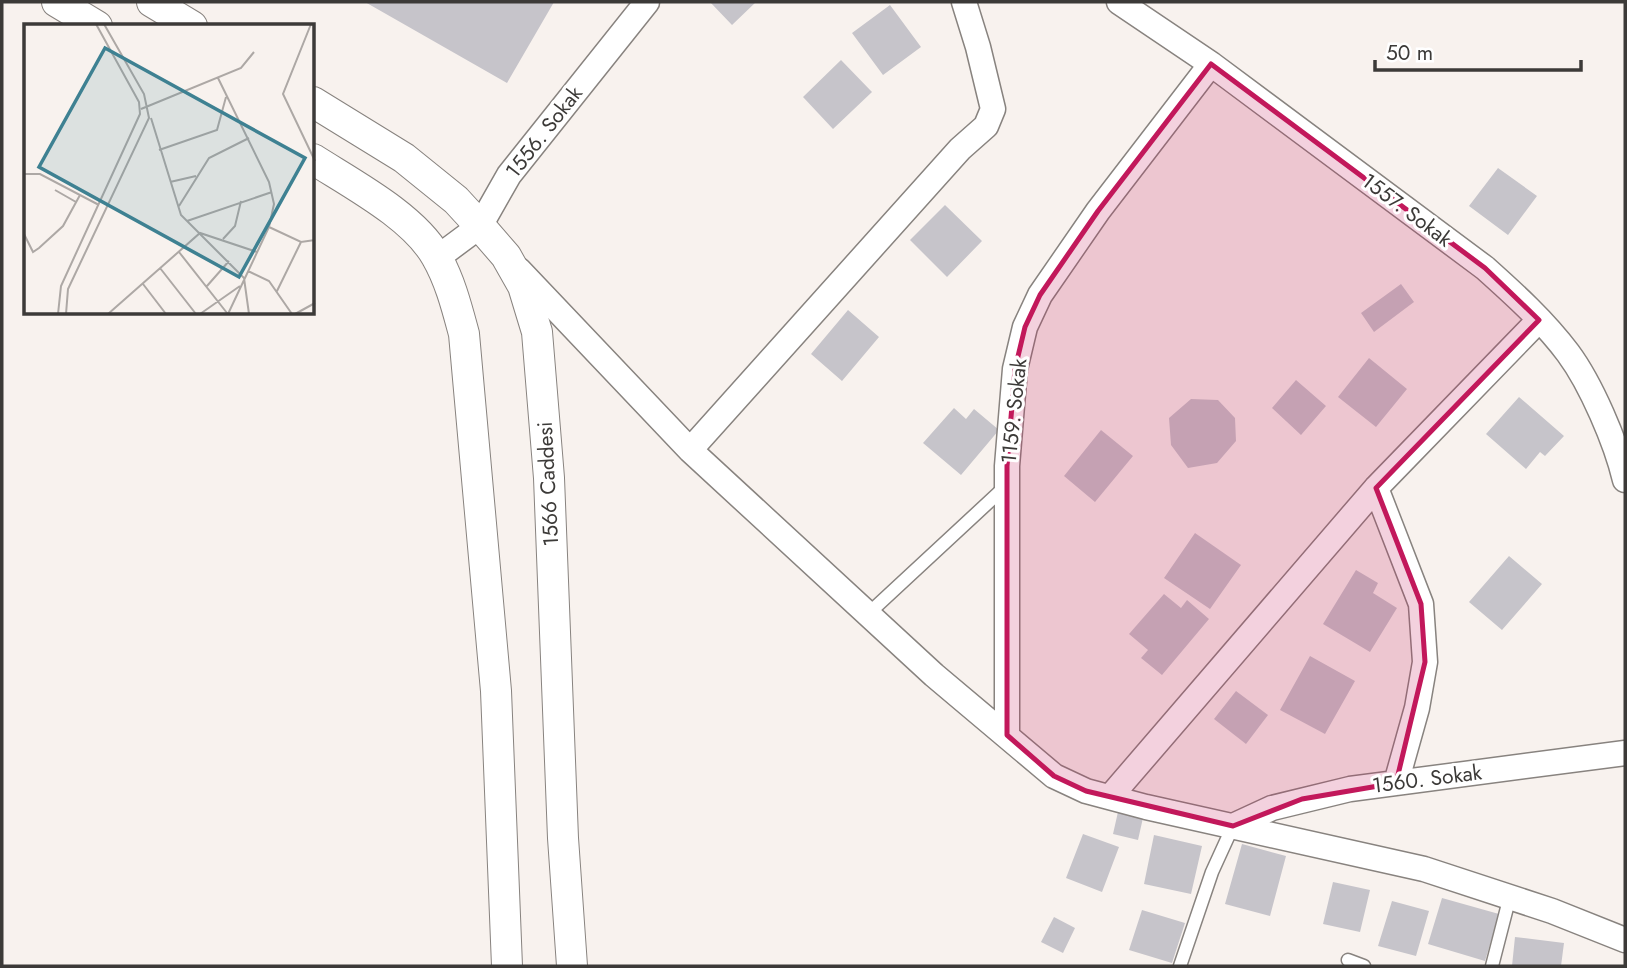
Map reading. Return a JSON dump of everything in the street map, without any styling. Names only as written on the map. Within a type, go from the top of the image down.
[{"type":"street","points":[[57,2],[94,24]]},
{"type":"street","points":[[152,2],[189,24]]},
{"type":"street","name":"1556. Sokak","points":[[437,258],[480,226],[509,175],[647,2]]},
{"type":"street","points":[[690,450],[960,149],[986,126],[993,109],[964,2]]},
{"type":"street","name":"1557. Sokak","points":[[1119,2],[1211,64],[1485,268],[1522,301],[1568,353],[1590,389],[1625,480]]},
{"type":"street","name":"1159. Sokak","points":[[1007,735],[1007,485],[1014,369],[1026,327],[1040,295],[1098,211],[1211,64]]},
{"type":"street","name":"1566 Caddesi","points":[[315,103],[404,158],[456,200],[506,256],[523,286],[537,332],[549,478],[563,838],[572,966]]},
{"type":"street","points":[[315,160],[402,217],[425,239],[451,289],[464,334],[496,691],[507,966]]},
{"type":"street","points":[[506,256],[690,450],[933,675],[1054,776],[1086,791],[1185,817],[1424,869],[1510,896],[1625,940]]},
{"type":"street","points":[[1110,797],[1376,488],[1539,320]]},
{"type":"street","points":[[1376,488],[1421,604],[1425,662],[1418,708],[1396,783]]},
{"type":"street","name":"1560. Sokak","points":[[1233,826],[1272,808],[1350,789],[1625,753]]},
{"type":"lane","points":[[868,614],[1007,485]]},
{"type":"lane","points":[[1180,966],[1212,872],[1233,826]]},
{"type":"lane","points":[[1492,966],[1510,896]]},
{"type":"lane","points":[[1348,961],[1364,966]]},
{"type":"highlighted area","points":[[1211,64],[1485,268],[1539,320],[1376,488],[1421,604],[1425,662],[1396,783],[1302,799],[1233,826],[1086,791],[1054,776],[1007,735],[1007,466],[1015,369],[1025,327],[1040,295],[1098,211]]},
{"type":"building","points":[[365,2],[554,2],[507,83]]},
{"type":"building","points":[[710,2],[756,2],[732,25]]},
{"type":"building","points":[[890,5],[921,47],[883,75],[852,33]]},
{"type":"building","points":[[841,60],[872,92],[833,129],[803,97]]},
{"type":"building","points":[[1498,168],[1537,196],[1508,235],[1469,206]]},
{"type":"building","points":[[945,205],[982,241],[947,277],[910,240]]},
{"type":"building","points":[[1401,284],[1414,302],[1374,332],[1361,313]]},
{"type":"building","points":[[848,310],[879,337],[842,381],[811,354]]},
{"type":"building","points":[[1369,358],[1407,389],[1376,427],[1338,397]]},
{"type":"building","points":[[1296,380],[1326,406],[1301,435],[1272,408]]},
{"type":"building","points":[[1519,397],[1564,436],[1545,456],[1540,452],[1526,469],[1486,434]]},
{"type":"building","points":[[1191,399],[1218,400],[1235,418],[1236,441],[1217,463],[1188,468],[1171,445],[1169,418]]},
{"type":"building","points":[[954,408],[966,419],[974,409],[999,430],[961,475],[923,443]]},
{"type":"building","points":[[1101,430],[1133,456],[1095,502],[1064,476]]},
{"type":"building","points":[[1195,533],[1241,565],[1210,609],[1164,578]]},
{"type":"building","points":[[1509,556],[1542,584],[1502,630],[1469,602]]},
{"type":"building","points":[[1356,570],[1378,583],[1373,593],[1397,608],[1370,652],[1323,624]]},
{"type":"building","points":[[1164,594],[1181,608],[1187,600],[1209,619],[1162,675],[1141,658],[1148,650],[1129,634]]},
{"type":"building","points":[[1310,656],[1355,681],[1325,734],[1280,710]]},
{"type":"building","points":[[1236,691],[1268,715],[1246,744],[1214,719]]},
{"type":"building","points":[[1120,803],[1145,809],[1138,840],[1113,834]]},
{"type":"building","points":[[1083,834],[1119,847],[1102,892],[1066,878]]},
{"type":"building","points":[[1154,835],[1202,846],[1191,894],[1144,884]]},
{"type":"building","points":[[1242,844],[1286,856],[1270,916],[1225,904]]},
{"type":"building","points":[[1333,882],[1370,890],[1360,932],[1323,924]]},
{"type":"building","points":[[1442,898],[1499,914],[1485,961],[1428,944]]},
{"type":"building","points":[[1392,901],[1429,911],[1416,956],[1378,946]]},
{"type":"building","points":[[1142,910],[1185,923],[1172,963],[1129,950]]},
{"type":"building","points":[[1054,917],[1075,928],[1063,953],[1041,942]]},
{"type":"building","points":[[1515,937],[1564,943],[1561,966],[1512,966]]}]
